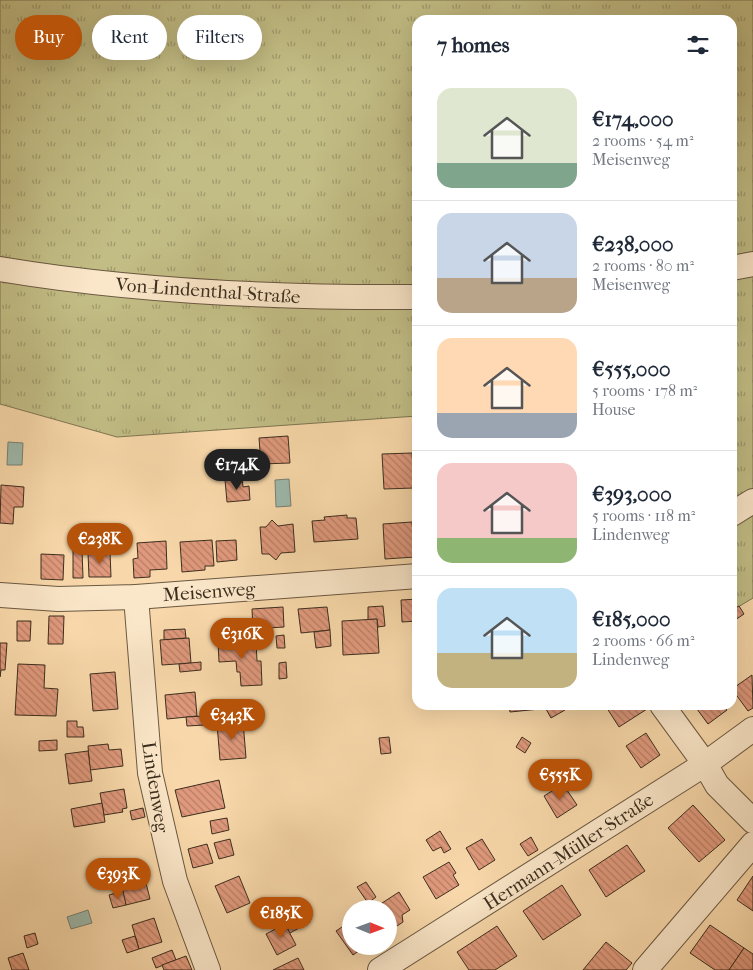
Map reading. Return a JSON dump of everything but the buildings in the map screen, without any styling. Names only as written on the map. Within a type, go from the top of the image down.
[{"type":"street","points":[[737,267],[753,264]]},
{"type":"street","name":"Von-Lindenthal-Straße","points":[[0,269],[124,286],[210,292],[412,297]]},
{"type":"street","points":[[737,511],[753,501]]},
{"type":"street","name":"Meisenweg","points":[[0,595],[58,599],[136,597],[412,576]]},
{"type":"street","name":"Lindenweg","points":[[136,597],[150,773],[175,881],[208,970]]},
{"type":"street","points":[[666,710],[717,785],[753,821]]},
{"type":"street","name":"Hermann-Müller-Straße","points":[[380,970],[704,764],[753,729]]},
{"type":"street","points":[[645,970],[753,844]]},
{"type":"green space","points":[[0,0],[753,0],[753,598],[737,608],[737,15],[412,15],[412,416],[117,437],[0,404]]},
{"type":"shaded area","points":[[8,442],[23,443],[22,465],[7,465]]},
{"type":"shaded area","points":[[289,479],[291,506],[276,507],[275,480]]},
{"type":"shaded area","points":[[88,910],[92,923],[71,929],[67,917]]}]
